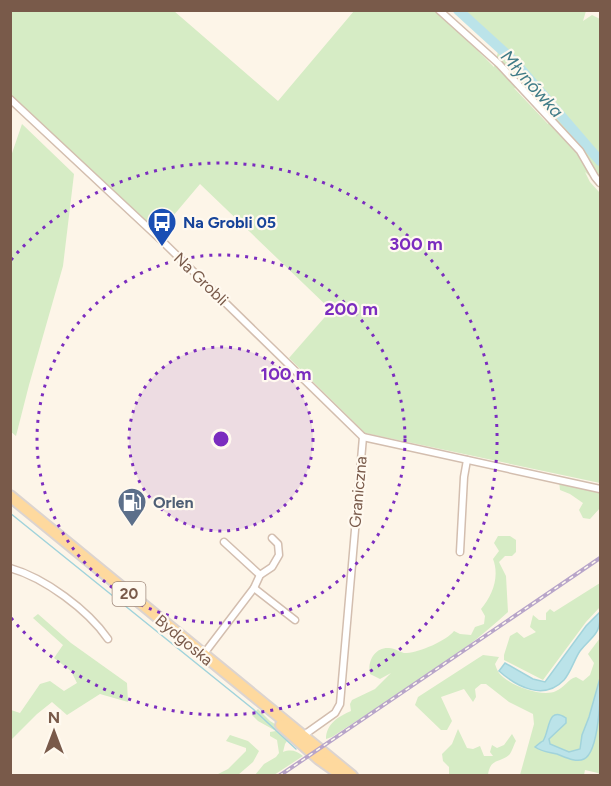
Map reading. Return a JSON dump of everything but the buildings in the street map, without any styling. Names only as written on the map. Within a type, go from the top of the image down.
[{"type":"main road","name":"Bydgoska","points":[[10,496],[352,776]]},
{"type":"main road","name":"Bydgoska","points":[[246,691],[319,759],[343,776]]},
{"type":"street","points":[[439,10],[499,64],[580,151],[600,183]]},
{"type":"street","name":"Na Grobli","points":[[10,99],[160,239],[363,438]]},
{"type":"street","name":"Graniczna","points":[[304,735],[335,713],[340,704],[363,438],[600,489]]},
{"type":"street","points":[[460,552],[467,460]]},
{"type":"street","points":[[203,655],[254,588],[260,575],[272,567],[279,555],[278,544],[272,538]]},
{"type":"street","points":[[224,542],[260,575]]},
{"type":"street","points":[[10,568],[28,574],[55,590],[99,626],[108,639]]},
{"type":"street","points":[[254,588],[295,620]]},
{"type":"street","points":[[290,733],[304,735]]},
{"type":"green space","points":[[10,11],[174,11],[278,101],[354,11],[439,11],[494,67],[498,52],[453,11],[586,11],[583,21],[592,15],[600,19],[600,183],[585,172],[600,193],[600,483],[365,433],[289,358],[331,310],[200,184],[157,235],[11,98]],"holes":[[[514,88],[523,90],[551,117],[548,124]]]},
{"type":"green space","points":[[22,124],[74,174],[63,266],[16,436],[10,431],[10,159]]},
{"type":"green space","points":[[559,481],[600,485],[600,508],[590,519],[583,518],[579,510],[583,503],[560,490]]},
{"type":"green space","points":[[498,536],[510,536],[516,540],[516,552],[512,556],[505,556],[499,562],[506,576],[508,612],[445,663],[326,739],[331,725],[351,711],[352,700],[375,689],[391,673],[380,679],[370,674],[371,660],[376,652],[384,648],[405,653],[419,651],[439,642],[454,631],[471,635],[475,627],[484,624],[485,616],[481,609],[494,586],[496,573],[493,559],[499,551],[494,543]]},
{"type":"green space","points":[[600,583],[600,607],[586,622],[543,680],[504,660],[510,636],[517,632],[524,638],[536,632],[530,627],[533,615],[539,620],[546,620],[546,613],[550,609],[554,612]]},
{"type":"green space","points":[[38,614],[71,643],[127,683],[128,702],[100,694],[67,715],[52,702],[11,740],[11,710],[20,713],[40,684],[50,681],[64,691],[77,683],[71,671],[54,658],[63,645],[33,618]]},
{"type":"green space","points":[[600,638],[600,775],[585,770],[584,775],[520,775],[534,724],[533,714],[509,702],[486,684],[481,684],[475,689],[476,697],[473,702],[464,689],[441,697],[452,721],[447,730],[441,730],[415,705],[418,697],[483,655],[499,657],[495,664],[499,673],[517,686],[534,692],[556,691],[573,678],[576,677],[583,681],[590,675],[594,663],[588,654]]},
{"type":"green space","points":[[258,709],[270,721],[283,729],[297,744],[287,741],[283,752],[294,751],[303,756],[274,775],[255,775],[264,764],[279,753],[277,740],[270,736],[270,732],[276,731],[252,715]]},
{"type":"green space","points":[[458,729],[467,748],[473,749],[480,746],[484,756],[493,756],[490,752],[492,745],[497,748],[504,745],[512,734],[516,741],[509,755],[493,763],[488,775],[449,775],[449,767],[443,761],[442,754],[452,744]]},
{"type":"green space","points":[[230,735],[248,741],[259,751],[253,762],[238,775],[216,775],[228,769],[246,751],[246,748],[226,741]]},
{"type":"water","points":[[600,612],[598,630],[580,651],[564,680],[556,686],[548,690],[531,689],[514,682],[499,671],[505,663],[533,679],[545,682],[586,626]]},
{"type":"water","points":[[600,678],[598,722],[589,754],[584,759],[574,760],[535,747],[543,741],[552,717],[560,715],[566,718],[566,723],[549,739],[550,744],[569,752],[580,749],[582,735]]},
{"type":"waterway","name":"Młynówka","points":[[458,10],[513,60],[600,161]]},
{"type":"waterway","points":[[10,513],[253,709],[296,749]]},
{"type":"railway","points":[[279,776],[600,558]]},
{"type":"place","name":"Na Grobli 05","points":[[162,248]]},
{"type":"place","name":"Orlen","points":[[132,528]]}]
